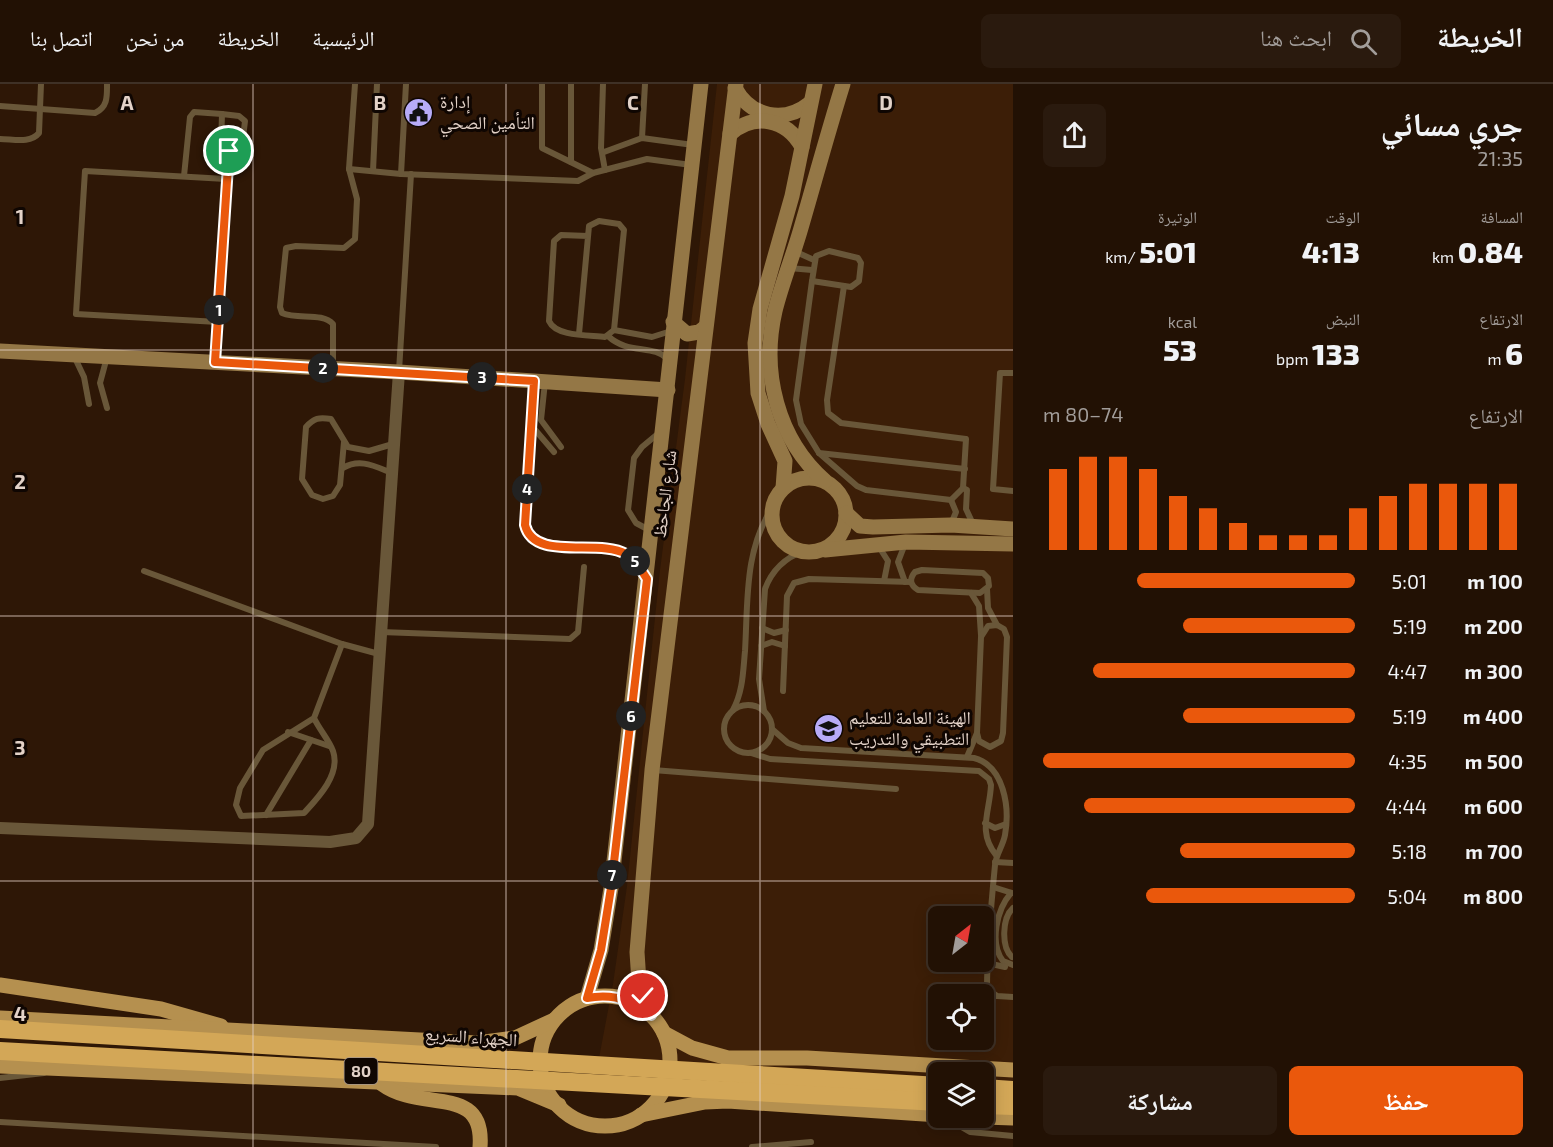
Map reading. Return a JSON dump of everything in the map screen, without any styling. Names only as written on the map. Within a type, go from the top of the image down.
[{"type":"highway","name":"الجهراء السريع","points":[[0,1029],[928,1085]]},
{"type":"highway","name":"80","points":[[0,1051],[928,1101]]},
{"type":"highway","points":[[994,1089],[1013,1090]]},
{"type":"highway","points":[[994,1105],[1013,1106]]},
{"type":"main road","points":[[0,985],[160,1009],[238,1033]]},
{"type":"main road","points":[[641,1115],[656,1101],[666,1083],[670,1063],[664,1033],[651,1015],[626,999],[606,996],[587,998],[569,1007],[555,1020],[544,1038],[541,1069],[547,1088],[559,1105],[574,1117],[593,1124],[613,1125],[641,1115],[705,1102],[728,1101],[928,1114]]},
{"type":"main road","name":"الجهراء السريع","points":[[0,1018],[238,1033],[477,1043],[515,1038],[555,1020]]},
{"type":"main road","points":[[664,1033],[692,1048],[728,1058],[807,1058],[1013,1070]]},
{"type":"main road","points":[[0,1066],[518,1088],[559,1105]]},
{"type":"main road","points":[[380,1082],[403,1095],[453,1102],[469,1110],[480,1124],[480,1147]]},
{"type":"main road","points":[[994,1117],[1013,1118]]},
{"type":"street","name":"شارع الجاحظ","points":[[587,998],[601,950],[611,888],[647,579],[660,432],[668,390],[673,326],[701,84]]},
{"type":"street","points":[[783,489],[785,461],[768,424],[758,393],[755,343],[760,309],[786,220],[815,84]]},
{"type":"street","points":[[843,84],[772,327],[770,359],[773,390],[782,418],[808,465],[840,494],[846,513],[860,526],[890,528],[951,525],[1013,529]]},
{"type":"street","name":"شارع الجاحظ","points":[[651,1015],[639,982],[636,952],[652,770],[704,328],[736,86]]},
{"type":"street","points":[[736,86],[744,101],[765,114],[789,115],[810,103]]},
{"type":"street","points":[[730,134],[744,124],[769,121],[785,127],[802,147]]},
{"type":"street","points":[[673,326],[687,334],[699,332],[704,328]]},
{"type":"street","points":[[0,351],[108,355],[668,390]]},
{"type":"street","points":[[0,828],[330,842],[356,838],[368,825],[399,372]]},
{"type":"street","points":[[825,482],[807,478],[790,483],[783,489],[773,507],[774,527],[779,536],[794,549],[811,551],[906,542],[1013,544]]},
{"type":"street","points":[[811,551],[839,536],[846,513]]},
{"type":"lane","points":[[0,139],[31,140],[36,136],[41,84]]},
{"type":"lane","points":[[0,106],[95,113],[102,110],[106,103],[107,84]]},
{"type":"lane","points":[[333,369],[333,324],[325,318],[282,314],[280,307],[286,248],[296,246],[344,248],[355,239],[357,199],[349,169],[355,84]]},
{"type":"lane","points":[[373,171],[377,84]]},
{"type":"lane","points":[[401,174],[406,84]]},
{"type":"lane","points":[[542,84],[542,148],[593,173]]},
{"type":"lane","points":[[571,84],[571,162]]},
{"type":"lane","points":[[603,84],[601,148],[604,152],[605,170]]},
{"type":"lane","points":[[642,138],[645,84]]},
{"type":"lane","points":[[184,176],[190,117],[194,112],[222,114],[239,116],[245,121],[242,146],[238,151],[229,151],[221,146],[222,114]]},
{"type":"lane","points":[[604,152],[642,138],[694,145]]},
{"type":"lane","points":[[215,362],[229,151]]},
{"type":"lane","points":[[349,169],[401,174],[578,181],[593,173],[647,159],[691,165]]},
{"type":"lane","points":[[218,322],[76,314],[85,171],[226,179]]},
{"type":"lane","points":[[399,372],[411,174]]},
{"type":"lane","points":[[579,334],[588,236],[590,226],[596,221],[616,223],[624,230],[614,330],[608,336]]},
{"type":"lane","points":[[588,236],[561,235],[554,243],[549,324],[555,329],[579,334],[608,336],[626,348],[663,355],[670,363]]},
{"type":"lane","points":[[794,251],[814,260]]},
{"type":"lane","points":[[812,281],[851,287],[859,281],[861,263],[858,258],[829,251],[816,256],[814,260],[796,400],[801,424],[819,453],[857,486],[866,490],[951,500]]},
{"type":"lane","points":[[788,268],[812,270]]},
{"type":"lane","points":[[844,286],[827,400],[828,413],[841,423],[966,439],[963,488],[951,500]]},
{"type":"lane","points":[[614,330],[652,337],[673,326]]},
{"type":"lane","points":[[72,353],[84,377],[89,404]]},
{"type":"lane","points":[[107,408],[100,382],[108,355]]},
{"type":"lane","points":[[1013,373],[1000,373],[993,489],[1013,491]]},
{"type":"lane","points":[[539,381],[531,425],[525,525],[529,536],[544,545],[620,551],[632,559],[647,579]]},
{"type":"lane","points":[[539,381],[541,420],[561,447]]},
{"type":"lane","points":[[344,442],[340,485],[333,496],[323,499],[312,495],[302,479],[306,427],[312,421],[320,417],[331,419],[348,447],[361,452],[394,444]]},
{"type":"lane","points":[[531,425],[554,452]]},
{"type":"lane","points":[[651,531],[636,523],[628,510],[634,458],[642,447],[660,432]]},
{"type":"lane","points":[[819,453],[965,469]]},
{"type":"lane","points":[[343,468],[353,462],[368,463],[392,473]]},
{"type":"lane","points":[[963,488],[967,490],[968,516],[975,527]]},
{"type":"lane","points":[[951,500],[956,512],[951,525]]},
{"type":"lane","points":[[773,507],[757,536],[751,558],[742,683],[733,710],[723,728],[727,741],[737,751],[770,759],[979,771],[991,785],[985,823],[987,840],[996,858],[1013,863]]},
{"type":"lane","points":[[906,542],[898,562],[908,582],[921,591],[980,593],[987,589]]},
{"type":"lane","points":[[876,544],[888,561],[884,581]]},
{"type":"lane","points":[[811,551],[783,561],[769,579],[765,589],[759,685],[764,711],[772,729],[788,743],[808,749],[967,757],[987,763],[996,772],[1001,785],[1006,824],[1004,840],[996,858],[992,906]]},
{"type":"lane","points":[[380,632],[570,639],[578,632],[584,567]]},
{"type":"lane","points":[[908,582],[915,572],[922,570],[979,572],[988,578],[990,614],[997,625],[1004,629],[1007,638],[1003,737],[998,744],[990,747],[979,741],[977,733],[981,637],[979,606],[971,593]]},
{"type":"lane","points":[[144,571],[342,644],[379,654]]},
{"type":"lane","points":[[783,691],[788,591],[799,580],[908,582]]},
{"type":"lane","points":[[981,637],[988,626],[997,625]]},
{"type":"lane","points":[[762,628],[774,633],[786,630]]},
{"type":"lane","points":[[761,646],[772,642],[785,646]]},
{"type":"lane","points":[[314,718],[333,752],[333,774],[314,802],[304,813],[242,816],[236,805],[240,788],[263,750],[288,732],[314,718],[342,644]]},
{"type":"lane","points":[[733,710],[745,705],[764,711]]},
{"type":"lane","points":[[751,753],[768,742],[772,729]]},
{"type":"lane","points":[[288,732],[329,746]]},
{"type":"lane","points":[[967,757],[977,733]]},
{"type":"lane","points":[[266,815],[312,740]]},
{"type":"lane","points":[[652,770],[896,789]]},
{"type":"lane","points":[[985,823],[995,828],[1006,824]]},
{"type":"lane","points":[[993,887],[1012,893],[999,912],[997,948],[1003,961],[1013,965]]},
{"type":"lane","points":[[1012,957],[1005,946],[1005,921],[1013,908]]},
{"type":"lane","points":[[994,965],[1005,967]]},
{"type":"lane","points":[[987,972],[987,989],[997,996],[1013,997]]},
{"type":"lane","points":[[0,1078],[31,1077],[59,1067]]},
{"type":"lane","points":[[0,1122],[436,1147]]},
{"type":"lane","points":[[963,1128],[970,1132],[1013,1136]]},
{"type":"lane","points":[[752,1147],[811,1142]]},
{"type":"shaded area","name":"الهيئة العامة للتعليم التطبيقي والتدريب","points":[[717,84],[1013,84],[1013,1098],[994,1097],[994,1062],[928,1062],[928,1093],[596,1074],[613,984],[627,886],[660,570],[685,379]]},
{"type":"place","name":"إدارة التأمين الصحي","points":[[419,112]]},
{"type":"place","name":"الهيئة العامة للتعليم التطبيقي والتدريب","points":[[828,728]]},
{"type":"route","points":[[229,151],[215,362],[534,381],[526,531],[534,540],[544,545],[620,551],[627,554],[637,564],[647,579],[611,888],[601,950],[587,998],[606,996],[626,999],[651,1015],[643,996]]}]
